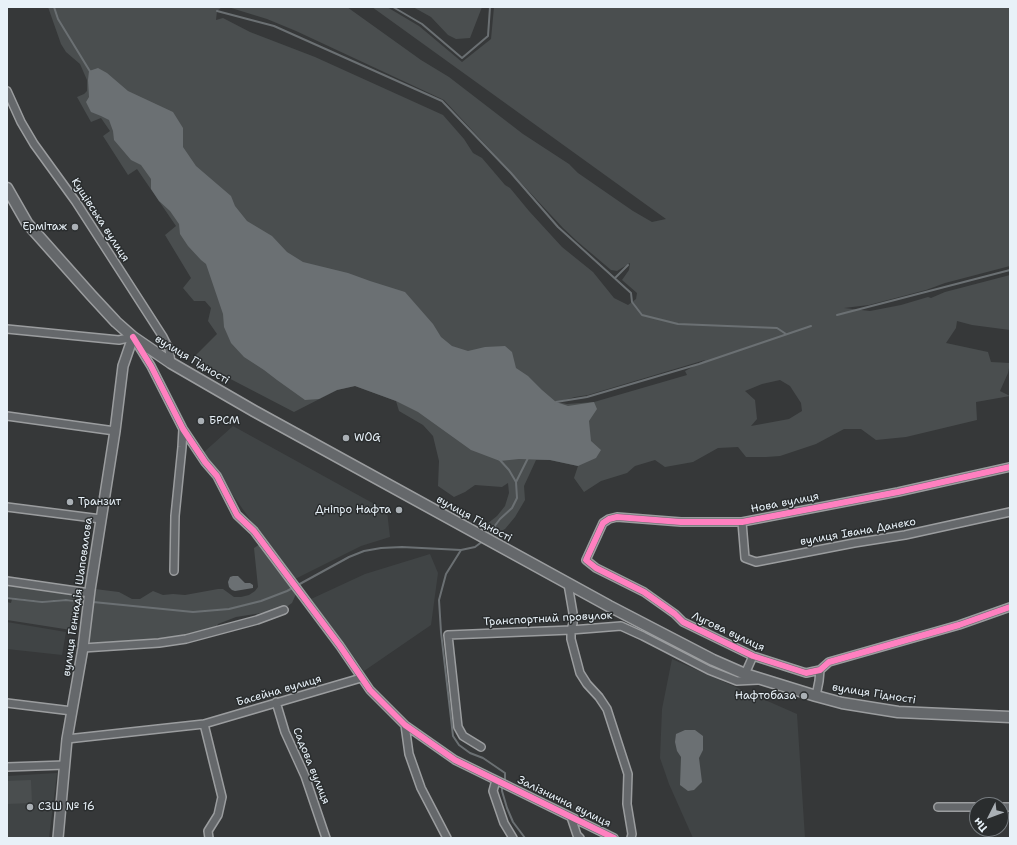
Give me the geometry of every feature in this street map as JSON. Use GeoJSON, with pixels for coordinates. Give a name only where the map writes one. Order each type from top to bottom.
{"type":"FeatureCollection","features":[{"type":"Feature","properties":{"kind":"main road","name":"вулиця Гідності"},"geometry":{"type":"LineString","coordinates":[[7,188],[27,223],[116,322],[133,337],[171,363],[279,425],[568,584],[712,660],[762,680],[842,703],[898,712],[1010,717]]}},
{"type":"Feature","properties":{"kind":"street","name":"Кущівська вулиця"},"geometry":{"type":"LineString","coordinates":[[7,91],[21,122],[34,144],[76,202],[163,336],[169,349],[171,363]]}},
{"type":"Feature","properties":{"kind":"street"},"geometry":{"type":"LineString","coordinates":[[7,329],[119,340],[133,337]]}},
{"type":"Feature","properties":{"kind":"street","name":"Залізнична вулиця"},"geometry":{"type":"LineString","coordinates":[[133,337],[151,366],[182,429],[205,462],[217,476],[237,515],[254,531],[340,646],[370,690],[405,725],[455,760],[614,838]]}},
{"type":"Feature","properties":{"kind":"street","name":"вулиця Геннадія Шаповалова"},"geometry":{"type":"LineString","coordinates":[[58,838],[67,739],[83,648],[90,591],[115,431],[123,366],[133,337]]}},
{"type":"Feature","properties":{"kind":"street"},"geometry":{"type":"LineString","coordinates":[[7,416],[115,431]]}},
{"type":"Feature","properties":{"kind":"street"},"geometry":{"type":"LineString","coordinates":[[174,571],[175,516],[182,447],[182,429]]}},
{"type":"Feature","properties":{"kind":"street","name":"Нова вулиця"},"geometry":{"type":"LineString","coordinates":[[586,560],[603,523],[609,519],[617,517],[681,522],[742,522],[898,492],[1010,467]]}},
{"type":"Feature","properties":{"kind":"street"},"geometry":{"type":"LineString","coordinates":[[7,507],[101,519]]}},
{"type":"Feature","properties":{"kind":"street","name":"вулиця Івана Данеко"},"geometry":{"type":"LineString","coordinates":[[742,522],[745,558],[756,562],[854,543],[905,536],[1010,512]]}},
{"type":"Feature","properties":{"kind":"street","name":"Лугова вулиця"},"geometry":{"type":"LineString","coordinates":[[586,560],[596,568],[644,592],[675,614],[683,622],[753,656],[806,673],[820,670],[829,662],[959,625],[1010,607]]}},
{"type":"Feature","properties":{"kind":"street"},"geometry":{"type":"LineString","coordinates":[[7,581],[90,591]]}},
{"type":"Feature","properties":{"kind":"street","name":"Залізнична вулиця"},"geometry":{"type":"LineString","coordinates":[[568,584],[573,613],[571,639],[580,673],[607,709],[628,774],[627,804],[632,834],[630,838]]}},
{"type":"Feature","properties":{"kind":"street"},"geometry":{"type":"LineString","coordinates":[[83,648],[159,643],[186,639],[257,620],[284,610]]}},
{"type":"Feature","properties":{"kind":"street","name":"Транспортний провулок"},"geometry":{"type":"LineString","coordinates":[[481,748],[463,736],[458,727],[448,636],[621,626],[708,670],[738,681],[762,680]]}},
{"type":"Feature","properties":{"kind":"street"},"geometry":{"type":"LineString","coordinates":[[745,674],[753,656]]}},
{"type":"Feature","properties":{"kind":"street"},"geometry":{"type":"LineString","coordinates":[[816,696],[820,681],[820,670]]}},
{"type":"Feature","properties":{"kind":"street","name":"Басейна вулиця"},"geometry":{"type":"LineString","coordinates":[[67,739],[204,724],[361,678]]}},
{"type":"Feature","properties":{"kind":"street","name":"Садова вулиця"},"geometry":{"type":"LineString","coordinates":[[276,702],[285,732],[305,776],[326,838]]}},
{"type":"Feature","properties":{"kind":"street"},"geometry":{"type":"LineString","coordinates":[[7,703],[72,711]]}},
{"type":"Feature","properties":{"kind":"street"},"geometry":{"type":"LineString","coordinates":[[204,724],[222,797],[218,815],[208,831],[209,838]]}},
{"type":"Feature","properties":{"kind":"street"},"geometry":{"type":"LineString","coordinates":[[405,725],[409,754],[421,788],[447,838]]}},
{"type":"Feature","properties":{"kind":"street"},"geometry":{"type":"LineString","coordinates":[[7,768],[65,765]]}},
{"type":"Feature","properties":{"kind":"street"},"geometry":{"type":"LineString","coordinates":[[501,782],[493,791],[504,824],[513,838]]}},
{"type":"Feature","properties":{"kind":"street"},"geometry":{"type":"LineString","coordinates":[[938,807],[969,807]]}},
{"type":"Feature","properties":{"kind":"street"},"geometry":{"type":"LineString","coordinates":[[571,817],[577,835],[580,838]]}},
{"type":"Feature","properties":{"kind":"shaded area"},"geometry":{"type":"Polygon","coordinates":[[[48,7],[222,7],[217,11],[216,20],[223,18],[250,32],[315,57],[443,115],[464,139],[473,153],[482,158],[562,247],[593,272],[614,298],[628,305],[636,299],[637,293],[622,280],[629,270],[630,263],[617,271],[611,270],[578,242],[563,228],[444,100],[296,31],[267,19],[228,7],[347,7],[421,60],[449,77],[523,134],[569,164],[578,173],[633,211],[652,222],[666,219],[372,7],[387,7],[419,26],[462,62],[491,39],[494,7],[1010,7],[1010,266],[869,305],[844,308],[870,311],[901,305],[928,297],[931,298],[945,292],[1010,275],[1010,330],[972,325],[957,321],[956,328],[946,343],[988,352],[991,362],[1010,363],[1008,373],[1000,391],[1010,396],[976,402],[977,420],[906,437],[876,440],[861,429],[844,429],[816,444],[780,456],[766,457],[746,457],[738,447],[718,448],[693,462],[665,467],[655,460],[635,466],[627,473],[601,481],[584,492],[574,478],[578,466],[550,460],[536,460],[524,486],[525,500],[515,517],[505,529],[497,533],[492,539],[480,532],[505,506],[509,493],[508,483],[502,487],[475,485],[454,497],[438,486],[439,461],[433,436],[423,425],[399,411],[396,401],[355,386],[337,390],[294,412],[192,359],[217,334],[208,321],[211,308],[205,301],[194,301],[183,288],[191,278],[165,235],[176,226],[137,169],[128,175],[103,136],[110,131],[101,118],[91,122],[77,97],[87,91],[87,80],[80,64],[66,52],[61,44],[48,7]],[[705,360],[588,395],[557,402],[567,404],[594,402],[687,375],[685,371],[705,360]],[[780,380],[762,384],[745,391],[755,400],[757,419],[751,426],[789,419],[802,411],[801,403],[790,386],[780,380]]]}},
{"type":"Feature","properties":{"kind":"shaded area"},"geometry":{"type":"Polygon","coordinates":[[[413,7],[482,7],[470,38],[456,39],[448,35],[431,17],[413,7]]]}},
{"type":"Feature","properties":{"kind":"shaded area"},"geometry":{"type":"Polygon","coordinates":[[[98,68],[107,73],[128,91],[173,112],[183,128],[183,147],[196,166],[231,196],[235,206],[247,221],[272,236],[287,252],[303,262],[348,273],[405,292],[433,324],[441,337],[452,346],[468,351],[485,347],[505,346],[512,352],[516,368],[528,376],[556,402],[568,406],[594,402],[597,409],[589,421],[591,441],[601,450],[596,458],[578,466],[550,460],[519,459],[500,461],[471,450],[418,412],[396,401],[355,386],[337,390],[319,399],[305,400],[244,357],[231,343],[224,327],[223,314],[206,264],[188,246],[180,234],[179,224],[170,211],[159,201],[151,189],[151,179],[141,165],[131,160],[114,140],[113,131],[109,120],[91,112],[86,102],[89,97],[89,71],[98,68]]]}},
{"type":"Feature","properties":{"kind":"shaded area"},"geometry":{"type":"Polygon","coordinates":[[[233,426],[387,511],[390,537],[361,546],[293,580],[203,453],[233,426]]]}},
{"type":"Feature","properties":{"kind":"shaded area"},"geometry":{"type":"Polygon","coordinates":[[[260,544],[296,594],[292,603],[285,608],[236,617],[218,624],[215,629],[200,631],[177,638],[154,642],[90,644],[88,640],[95,589],[119,592],[132,599],[140,599],[153,591],[163,595],[185,595],[223,589],[234,597],[249,595],[258,587],[254,548],[260,544]]]}},
{"type":"Feature","properties":{"kind":"shaded area"},"geometry":{"type":"Polygon","coordinates":[[[430,554],[438,573],[431,625],[364,671],[311,599],[365,574],[430,554]]]}},
{"type":"Feature","properties":{"kind":"shaded area"},"geometry":{"type":"Polygon","coordinates":[[[238,576],[245,583],[250,583],[253,585],[253,588],[235,591],[232,590],[229,587],[228,582],[230,577],[238,576]]]}},
{"type":"Feature","properties":{"kind":"shaded area"},"geometry":{"type":"Polygon","coordinates":[[[7,584],[76,594],[75,599],[42,601],[7,597],[7,584]]]}},
{"type":"Feature","properties":{"kind":"shaded area"},"geometry":{"type":"Polygon","coordinates":[[[12,599],[42,602],[66,600],[75,601],[71,630],[7,620],[7,602],[11,603],[12,599]]]}},
{"type":"Feature","properties":{"kind":"shaded area"},"geometry":{"type":"Polygon","coordinates":[[[7,622],[66,632],[62,655],[7,649],[7,622]]]}},
{"type":"Feature","properties":{"kind":"shaded area"},"geometry":{"type":"Polygon","coordinates":[[[672,659],[797,714],[805,838],[693,838],[669,784],[660,758],[662,709],[672,659]]]}},
{"type":"Feature","properties":{"kind":"shaded area"},"geometry":{"type":"Polygon","coordinates":[[[685,730],[695,730],[703,736],[703,750],[699,758],[702,782],[694,790],[688,791],[680,785],[681,757],[677,751],[675,742],[676,734],[685,730]]]}},
{"type":"Feature","properties":{"kind":"shaded area","name":"СЗШ № 16"},"geometry":{"type":"Polygon","coordinates":[[[57,773],[49,838],[7,838],[7,776],[57,773]]]}},
{"type":"Feature","properties":{"kind":"shaded area"},"geometry":{"type":"Polygon","coordinates":[[[31,780],[32,803],[7,804],[7,781],[31,780]]]}},
{"type":"Feature","properties":{"kind":"waterway"},"geometry":{"type":"LineString","coordinates":[[54,7],[58,19],[91,73]]}},
{"type":"Feature","properties":{"kind":"waterway"},"geometry":{"type":"LineString","coordinates":[[393,7],[422,24],[462,58],[488,36],[490,7]]}},
{"type":"Feature","properties":{"kind":"waterway"},"geometry":{"type":"LineString","coordinates":[[217,11],[274,26],[442,101],[511,173],[558,227],[631,293],[632,302],[642,315],[678,324],[777,328],[786,334]]}},
{"type":"Feature","properties":{"kind":"waterway"},"geometry":{"type":"LineString","coordinates":[[615,278],[628,265]]}},
{"type":"Feature","properties":{"kind":"waterway"},"geometry":{"type":"LineString","coordinates":[[837,315],[1010,270]]}},
{"type":"Feature","properties":{"kind":"waterway"},"geometry":{"type":"LineString","coordinates":[[555,404],[556,402],[587,397],[699,364],[811,326]]}},
{"type":"Feature","properties":{"kind":"waterway"},"geometry":{"type":"LineString","coordinates":[[487,536],[500,519],[512,508],[517,498],[516,482],[528,458]]}},
{"type":"Feature","properties":{"kind":"waterway"},"geometry":{"type":"LineString","coordinates":[[499,459],[509,470],[516,482]]}},
{"type":"Feature","properties":{"kind":"waterway"},"geometry":{"type":"LineString","coordinates":[[93,602],[193,612],[229,609],[261,601],[287,591],[349,557],[364,551],[381,548],[402,547],[461,550],[475,547],[483,541]]}},
{"type":"Feature","properties":{"kind":"waterway"},"geometry":{"type":"LineString","coordinates":[[461,550],[446,574],[439,600],[441,632],[453,736],[459,745],[470,753],[483,758],[505,773],[505,780]]}},
{"type":"Feature","properties":{"kind":"waterway"},"geometry":{"type":"LineString","coordinates":[[7,598],[42,602],[66,600],[75,601]]}},
{"type":"Feature","properties":{"kind":"waterway"},"geometry":{"type":"LineString","coordinates":[[502,787],[507,808],[513,822],[525,838]]}},
{"type":"Feature","properties":{"kind":"cycle path"},"geometry":{"type":"LineString","coordinates":[[133,337],[151,366],[183,429],[205,462],[217,476],[237,515],[254,531],[340,646],[370,690],[405,725],[455,760],[614,838]]}},
{"type":"Feature","properties":{"kind":"cycle path"},"geometry":{"type":"LineString","coordinates":[[1010,467],[898,492],[742,522],[681,522],[617,517],[609,519],[603,523],[586,560],[596,568],[644,592],[675,614],[683,622],[753,656],[806,673],[820,670],[829,662],[959,625],[1010,607]]}},
{"type":"Feature","properties":{"kind":"place","name":"Ермітаж"},"geometry":{"type":"Point","coordinates":[75,227]}},
{"type":"Feature","properties":{"kind":"place","name":"БРСМ"},"geometry":{"type":"Point","coordinates":[201,421]}},
{"type":"Feature","properties":{"kind":"place","name":"WOG"},"geometry":{"type":"Point","coordinates":[346,438]}},
{"type":"Feature","properties":{"kind":"place","name":"Транзит"},"geometry":{"type":"Point","coordinates":[70,502]}},
{"type":"Feature","properties":{"kind":"place","name":"Дніпро Нафта"},"geometry":{"type":"Point","coordinates":[399,510]}},
{"type":"Feature","properties":{"kind":"place","name":"Нафтобаза"},"geometry":{"type":"Point","coordinates":[804,696]}},
{"type":"Feature","properties":{"kind":"place","name":"СЗШ № 16"},"geometry":{"type":"Point","coordinates":[30,807]}}]}
